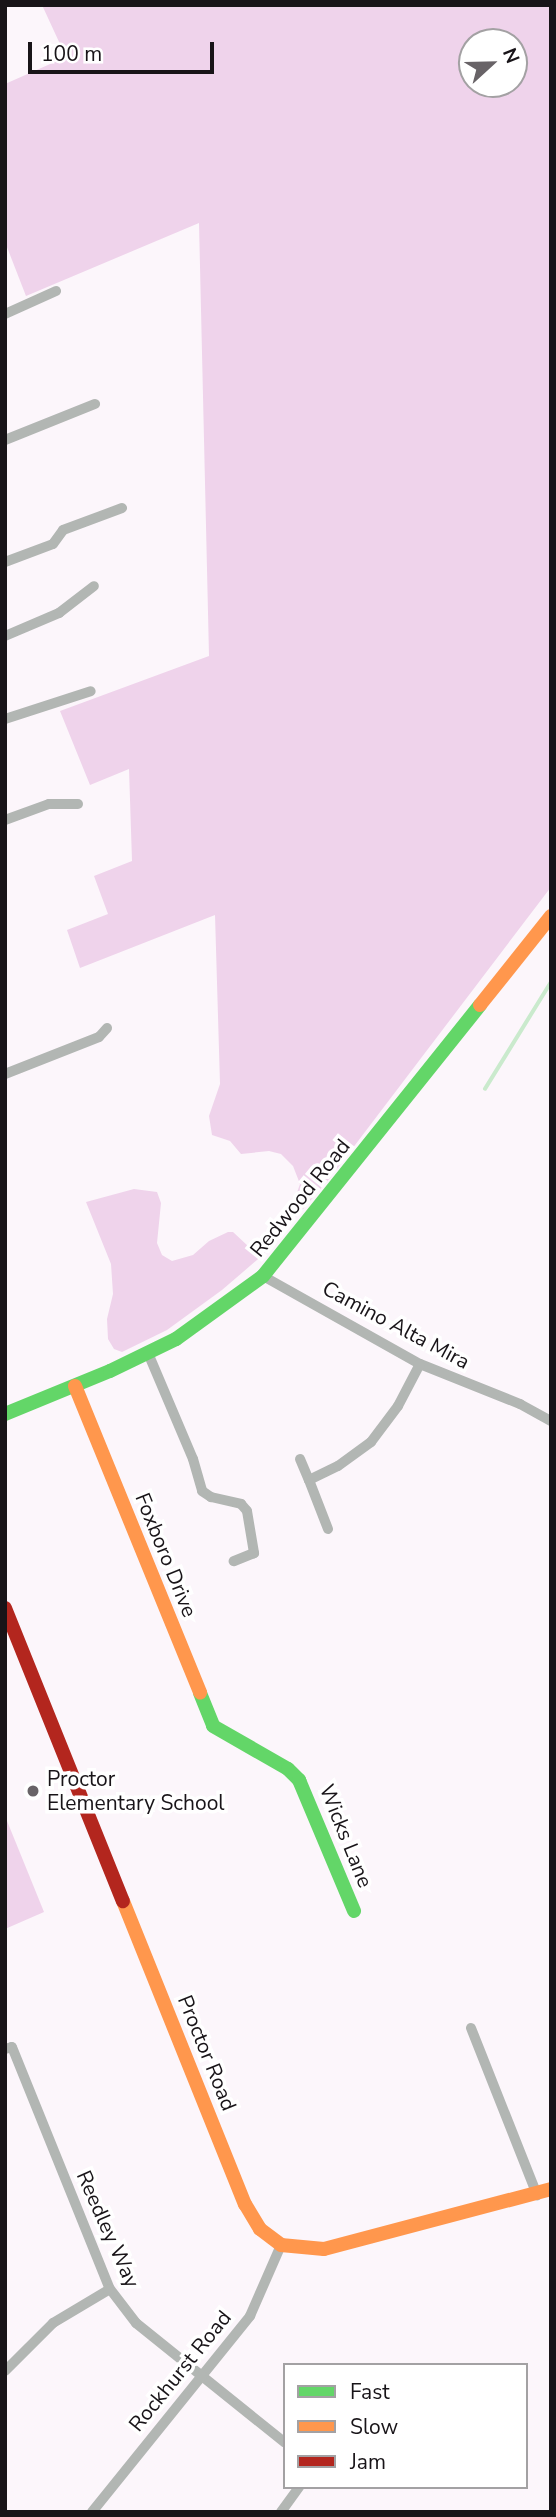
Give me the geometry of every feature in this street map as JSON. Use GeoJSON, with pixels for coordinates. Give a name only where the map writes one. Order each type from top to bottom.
{"type":"FeatureCollection","features":[{"type":"Feature","properties":{"kind":"street"},"geometry":{"type":"LineString","coordinates":[[5,314],[56,291]]}},
{"type":"Feature","properties":{"kind":"street"},"geometry":{"type":"LineString","coordinates":[[5,440],[95,404]]}},
{"type":"Feature","properties":{"kind":"street"},"geometry":{"type":"LineString","coordinates":[[5,562],[53,544],[63,530],[122,508]]}},
{"type":"Feature","properties":{"kind":"street"},"geometry":{"type":"LineString","coordinates":[[5,636],[59,612],[94,586]]}},
{"type":"Feature","properties":{"kind":"street"},"geometry":{"type":"LineString","coordinates":[[5,719],[91,691]]}},
{"type":"Feature","properties":{"kind":"street"},"geometry":{"type":"LineString","coordinates":[[5,820],[49,804],[78,804]]}},
{"type":"Feature","properties":{"kind":"street","name":"Redwood Road"},"geometry":{"type":"LineString","coordinates":[[5,1414],[148,1353],[203,1322],[263,1276],[551,916]]}},
{"type":"Feature","properties":{"kind":"street"},"geometry":{"type":"LineString","coordinates":[[5,1074],[99,1037],[107,1028]]}},
{"type":"Feature","properties":{"kind":"street","name":"Camino Alta Mira"},"geometry":{"type":"LineString","coordinates":[[263,1276],[420,1364],[520,1404],[551,1421]]}},
{"type":"Feature","properties":{"kind":"street"},"geometry":{"type":"LineString","coordinates":[[148,1353],[193,1459],[202,1490],[211,1497],[241,1504],[247,1511],[254,1553],[234,1561]]}},
{"type":"Feature","properties":{"kind":"street"},"geometry":{"type":"LineString","coordinates":[[309,1480],[338,1466],[371,1442],[398,1406],[420,1364]]}},
{"type":"Feature","properties":{"kind":"street","name":"Foxboro Drive"},"geometry":{"type":"LineString","coordinates":[[75,1386],[213,1726],[226,1734]]}},
{"type":"Feature","properties":{"kind":"street"},"geometry":{"type":"LineString","coordinates":[[300,1459],[328,1529]]}},
{"type":"Feature","properties":{"kind":"street","name":"Proctor Road"},"geometry":{"type":"LineString","coordinates":[[5,1608],[246,2204],[260,2229],[281,2245]]}},
{"type":"Feature","properties":{"kind":"street","name":"Wicks Lane"},"geometry":{"type":"LineString","coordinates":[[226,1734],[288,1769],[299,1780],[354,1912]]}},
{"type":"Feature","properties":{"kind":"street"},"geometry":{"type":"LineString","coordinates":[[281,2245],[324,2249],[544,2192],[471,2028]]}},
{"type":"Feature","properties":{"kind":"street","name":"Reedley Way"},"geometry":{"type":"LineString","coordinates":[[8,2048],[110,2289],[136,2323],[283,2441]]}},
{"type":"Feature","properties":{"kind":"street","name":"Rockhurst Road"},"geometry":{"type":"LineString","coordinates":[[92,2512],[255,2308],[281,2245]]}},
{"type":"Feature","properties":{"kind":"street"},"geometry":{"type":"LineString","coordinates":[[5,2371],[53,2323],[110,2289]]}},
{"type":"Feature","properties":{"kind":"street"},"geometry":{"type":"LineString","coordinates":[[281,2512],[298,2489]]}},
{"type":"Feature","properties":{"kind":"shaded area"},"geometry":{"type":"Polygon","coordinates":[[[42,5],[551,5],[551,887],[330,1178],[264,1254],[222,1290],[167,1330],[122,1352],[114,1349],[108,1339],[107,1319],[113,1294],[111,1264],[86,1202],[134,1189],[157,1192],[161,1203],[157,1243],[162,1255],[172,1261],[193,1255],[209,1241],[228,1232],[233,1232],[248,1246],[264,1239],[294,1201],[300,1184],[293,1166],[281,1154],[269,1151],[241,1154],[230,1141],[212,1135],[209,1116],[220,1084],[215,915],[80,968],[67,930],[108,914],[94,876],[132,861],[129,769],[90,785],[60,711],[209,656],[199,223],[26,296],[5,242],[5,84],[66,57],[42,5]]]}},
{"type":"Feature","properties":{"kind":"shaded area"},"geometry":{"type":"Polygon","coordinates":[[[5,1816],[44,1912],[5,1929],[5,1816]]]}},
{"type":"Feature","properties":{"kind":"waterway"},"geometry":{"type":"LineString","coordinates":[[485,1089],[551,982]]}},
{"type":"Feature","properties":{"kind":"traffic: fast"},"geometry":{"type":"LineString","coordinates":[[5,1414],[110,1371],[176,1339],[263,1276],[480,1005]]}},
{"type":"Feature","properties":{"kind":"traffic: fast"},"geometry":{"type":"LineString","coordinates":[[200,1693],[213,1726],[288,1769],[299,1780],[354,1911]]}},
{"type":"Feature","properties":{"kind":"traffic: slow"},"geometry":{"type":"LineString","coordinates":[[480,1005],[551,916]]}},
{"type":"Feature","properties":{"kind":"traffic: slow"},"geometry":{"type":"LineString","coordinates":[[75,1386],[200,1693]]}},
{"type":"Feature","properties":{"kind":"traffic: slow"},"geometry":{"type":"LineString","coordinates":[[123,1901],[245,2204],[260,2229],[281,2245],[324,2249],[551,2189]]}},
{"type":"Feature","properties":{"kind":"traffic: jam"},"geometry":{"type":"LineString","coordinates":[[5,1608],[123,1901]]}},
{"type":"Feature","properties":{"kind":"place","name":"Proctor Elementary School"},"geometry":{"type":"Point","coordinates":[33,1791]}}]}
